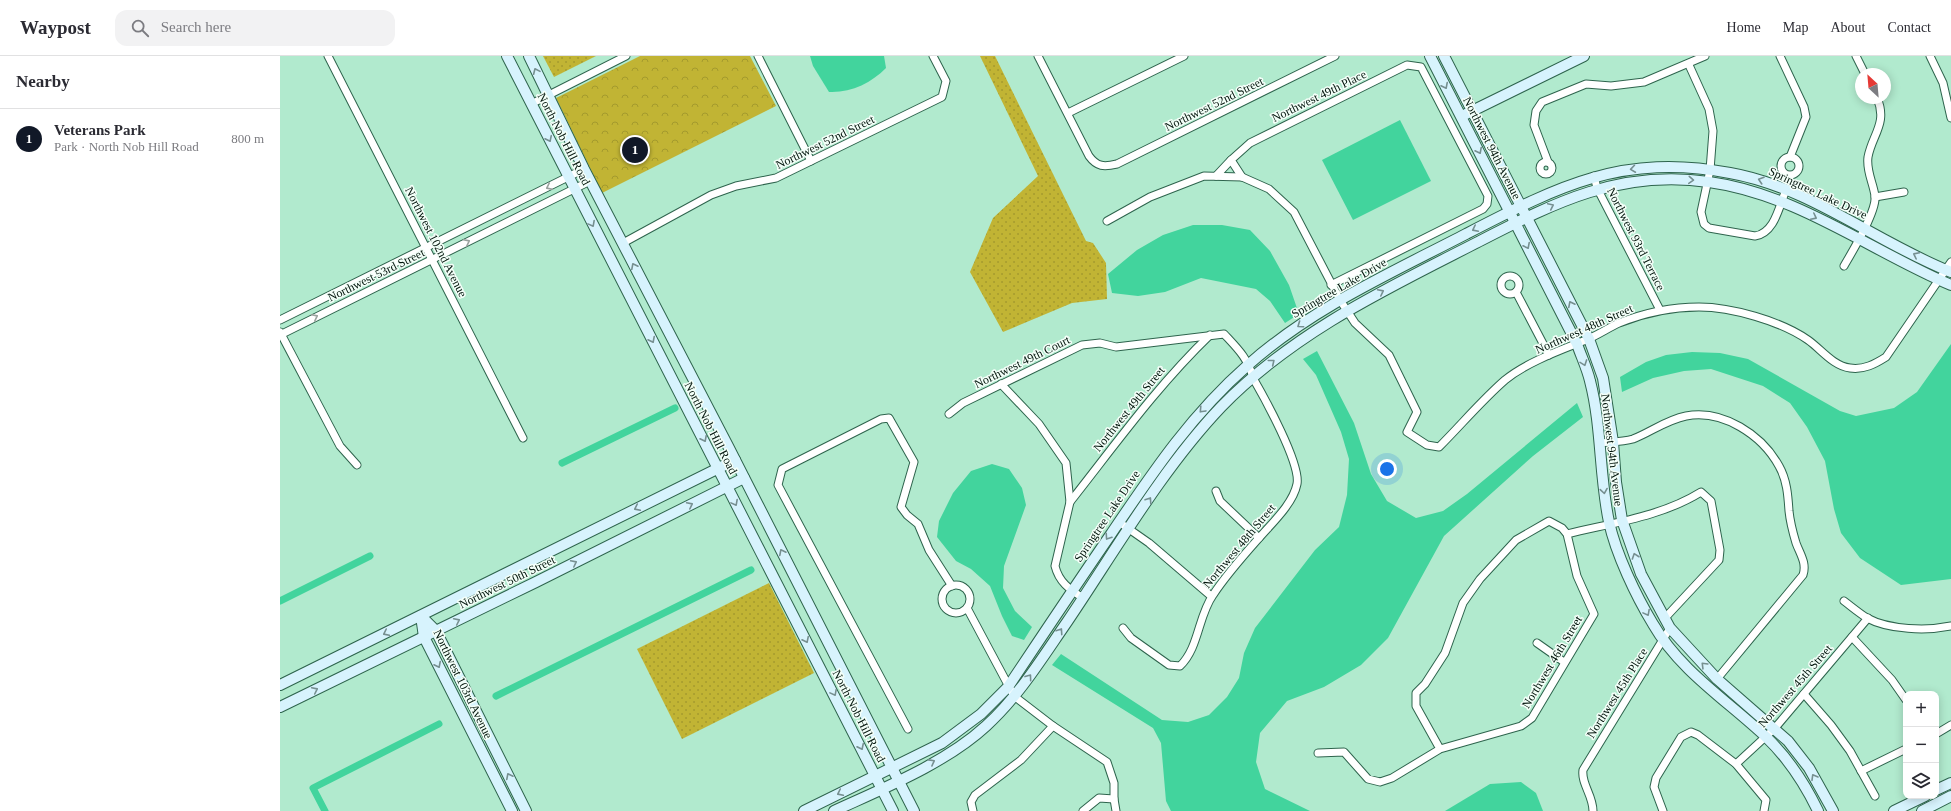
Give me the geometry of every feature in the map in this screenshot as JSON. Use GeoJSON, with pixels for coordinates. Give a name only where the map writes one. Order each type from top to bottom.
{"type":"FeatureCollection","features":[{"type":"Feature","properties":{"kind":"street","name":"Northwest 102nd Avenue"},"geometry":{"type":"LineString","coordinates":[[328,56],[523,438]]}},
{"type":"Feature","properties":{"kind":"street","name":"North Nob Hill Road"},"geometry":{"type":"LineString","coordinates":[[507,56],[574,189],[719,468],[727,487],[792,611],[893,811]]}},
{"type":"Feature","properties":{"kind":"street","name":"North Nob Hill Road"},"geometry":{"type":"LineString","coordinates":[[529,56],[547,96],[590,181],[735,460],[914,811]]}},
{"type":"Feature","properties":{"kind":"street"},"geometry":{"type":"LineString","coordinates":[[531,104],[626,56]]}},
{"type":"Feature","properties":{"kind":"street"},"geometry":{"type":"LineString","coordinates":[[758,56],[811,161]]}},
{"type":"Feature","properties":{"kind":"street","name":"Northwest 52nd Street"},"geometry":{"type":"LineString","coordinates":[[623,243],[711,195],[736,186],[776,178],[942,97],[945,90],[946,81],[933,56]]}},
{"type":"Feature","properties":{"kind":"street"},"geometry":{"type":"LineString","coordinates":[[1038,56],[1068,113],[1184,56]]}},
{"type":"Feature","properties":{"kind":"street","name":"Northwest 52nd Street"},"geometry":{"type":"LineString","coordinates":[[1068,113],[1089,156],[1094,162],[1101,166],[1117,164],[1335,56]]}},
{"type":"Feature","properties":{"kind":"street","name":"Northwest 94th Avenue"},"geometry":{"type":"LineString","coordinates":[[1430,56],[1577,344],[1590,380],[1600,443],[1603,483],[1609,523],[1629,579],[1653,625],[1663,640],[1709,689],[1766,737],[1798,775],[1818,811]]}},
{"type":"Feature","properties":{"kind":"street","name":"Northwest 94th Avenue"},"geometry":{"type":"LineString","coordinates":[[1444,56],[1589,339],[1603,378],[1613,442],[1616,482],[1622,520],[1641,574],[1664,619],[1670,628],[1717,679],[1774,728],[1809,768],[1833,811]]}},
{"type":"Feature","properties":{"kind":"street"},"geometry":{"type":"LineString","coordinates":[[1461,117],[1584,56]]}},
{"type":"Feature","properties":{"kind":"street"},"geometry":{"type":"LineString","coordinates":[[1548,162],[1534,125],[1536,111],[1542,102],[1586,84],[1611,86],[1644,82],[1689,65],[1706,56]]}},
{"type":"Feature","properties":{"kind":"street"},"geometry":{"type":"LineString","coordinates":[[1780,56],[1804,107],[1806,117],[1790,157]]}},
{"type":"Feature","properties":{"kind":"street"},"geometry":{"type":"LineString","coordinates":[[1856,56],[1862,68]]}},
{"type":"Feature","properties":{"kind":"street"},"geometry":{"type":"LineString","coordinates":[[1930,56],[1943,83],[1951,118]]}},
{"type":"Feature","properties":{"kind":"street","name":"Northwest 49th Place"},"geometry":{"type":"LineString","coordinates":[[1216,176],[1250,143],[1407,65],[1421,67],[1488,196],[1487,204],[1483,209],[1331,284]]}},
{"type":"Feature","properties":{"kind":"street"},"geometry":{"type":"LineString","coordinates":[[1689,65],[1708,109],[1713,132],[1710,170],[1701,212],[1704,224],[1709,228],[1755,236],[1761,235],[1771,226],[1786,190]]}},
{"type":"Feature","properties":{"kind":"street"},"geometry":{"type":"LineString","coordinates":[[1844,266],[1873,210],[1875,197],[1867,166],[1868,156],[1881,124],[1878,104]]}},
{"type":"Feature","properties":{"kind":"street"},"geometry":{"type":"LineString","coordinates":[[1231,160],[1242,178]]}},
{"type":"Feature","properties":{"kind":"street","name":"Springtree Lake Drive"},"geometry":{"type":"LineString","coordinates":[[804,811],[919,755],[956,734],[981,714],[1008,687],[1176,440],[1212,399],[1249,364],[1296,328],[1340,300],[1522,206],[1558,189],[1594,176],[1653,167],[1710,170],[1742,175],[1786,190],[1949,268]]}},
{"type":"Feature","properties":{"kind":"street","name":"Northwest 53rd Street"},"geometry":{"type":"LineString","coordinates":[[280,320],[584,169]]}},
{"type":"Feature","properties":{"kind":"street"},"geometry":{"type":"LineString","coordinates":[[1107,221],[1150,197],[1204,176],[1242,178],[1269,189],[1294,212],[1346,311]]}},
{"type":"Feature","properties":{"kind":"street","name":"Northwest 93rd Terrace"},"geometry":{"type":"LineString","coordinates":[[1594,176],[1598,188],[1660,310]]}},
{"type":"Feature","properties":{"kind":"street","name":"Springtree Lake Drive"},"geometry":{"type":"LineString","coordinates":[[834,811],[898,780],[967,742],[985,728],[1014,696],[1038,664],[1183,452],[1220,409],[1253,378],[1295,344],[1346,311],[1527,217],[1570,198],[1598,188],[1656,180],[1708,182],[1749,190],[1781,201],[1938,280],[1951,285]]}},
{"type":"Feature","properties":{"kind":"street","name":"Northwest 53rd Street"},"geometry":{"type":"LineString","coordinates":[[280,334],[590,181]]}},
{"type":"Feature","properties":{"kind":"street"},"geometry":{"type":"LineString","coordinates":[[1875,197],[1904,192]]}},
{"type":"Feature","properties":{"kind":"street","name":"Northwest 48th Street"},"geometry":{"type":"LineString","coordinates":[[1346,311],[1355,324],[1389,355],[1417,412],[1407,432],[1427,445],[1439,447],[1506,380],[1549,355],[1589,339],[1619,323],[1660,310],[1699,307],[1726,309],[1750,315],[1780,326],[1807,339],[1835,362],[1844,366],[1849,368],[1871,367],[1886,356],[1938,280],[1949,268]]}},
{"type":"Feature","properties":{"kind":"street"},"geometry":{"type":"LineString","coordinates":[[1516,292],[1549,355]]}},
{"type":"Feature","properties":{"kind":"street"},"geometry":{"type":"LineString","coordinates":[[280,334],[340,446],[357,465]]}},
{"type":"Feature","properties":{"kind":"street","name":"Northwest 49th Court"},"geometry":{"type":"LineString","coordinates":[[949,414],[963,403],[1082,345],[1100,343],[1116,347],[1224,334],[1249,364],[1253,378],[1294,460],[1297,483]]}},
{"type":"Feature","properties":{"kind":"street","name":"Northwest 49th Street"},"geometry":{"type":"LineString","coordinates":[[1070,502],[1180,364],[1210,335]]}},
{"type":"Feature","properties":{"kind":"street"},"geometry":{"type":"LineString","coordinates":[[1002,384],[1039,424],[1066,463],[1070,502],[1055,566],[1058,576],[1072,591],[1083,598]]}},
{"type":"Feature","properties":{"kind":"street"},"geometry":{"type":"LineString","coordinates":[[1600,443],[1632,439],[1662,424],[1687,416],[1712,416],[1732,422],[1759,440],[1779,467],[1787,490],[1790,518],[1796,543],[1806,568],[1804,575],[1717,679]]}},
{"type":"Feature","properties":{"kind":"street"},"geometry":{"type":"LineString","coordinates":[[908,729],[778,485],[782,469],[881,419],[889,418],[914,462],[901,507],[907,515],[918,524],[929,550],[952,586]]}},
{"type":"Feature","properties":{"kind":"street","name":"Northwest 50th Street"},"geometry":{"type":"LineString","coordinates":[[280,685],[735,460]]}},
{"type":"Feature","properties":{"kind":"street","name":"Northwest 50th Street"},"geometry":{"type":"LineString","coordinates":[[280,707],[744,478]]}},
{"type":"Feature","properties":{"kind":"street","name":"Northwest 48th Street"},"geometry":{"type":"LineString","coordinates":[[1124,628],[1131,638],[1169,665],[1180,666],[1188,659],[1201,618],[1211,596],[1286,507],[1297,483]]}},
{"type":"Feature","properties":{"kind":"street"},"geometry":{"type":"LineString","coordinates":[[1216,491],[1220,501],[1259,538]]}},
{"type":"Feature","properties":{"kind":"street"},"geometry":{"type":"LineString","coordinates":[[1440,749],[1416,706],[1416,693],[1445,653],[1463,603],[1480,579],[1516,540],[1528,532],[1549,521],[1562,528],[1566,534],[1660,512],[1688,500],[1700,492],[1711,501],[1720,550],[1719,560],[1664,619]]}},
{"type":"Feature","properties":{"kind":"street"},"geometry":{"type":"LineString","coordinates":[[1119,522],[1149,543],[1211,596]]}},
{"type":"Feature","properties":{"kind":"street","name":"Northwest 46th Street"},"geometry":{"type":"LineString","coordinates":[[1318,753],[1344,752],[1368,779],[1380,782],[1392,778],[1440,749],[1521,726],[1532,718],[1594,614],[1577,576],[1566,534]]}},
{"type":"Feature","properties":{"kind":"street"},"geometry":{"type":"LineString","coordinates":[[952,586],[962,586],[969,592],[971,602],[967,608],[957,614],[948,611],[944,608],[942,603],[943,594],[952,586]]}},
{"type":"Feature","properties":{"kind":"street"},"geometry":{"type":"LineString","coordinates":[[1844,601],[1868,618],[1896,627],[1950,628]]}},
{"type":"Feature","properties":{"kind":"street"},"geometry":{"type":"LineString","coordinates":[[967,608],[1014,696],[1053,726],[1107,762],[1114,783],[1116,811]]}},
{"type":"Feature","properties":{"kind":"street","name":"Northwest 103rd Avenue"},"geometry":{"type":"LineString","coordinates":[[420,616],[436,631],[526,811]]}},
{"type":"Feature","properties":{"kind":"street","name":"Northwest 103rd Avenue"},"geometry":{"type":"LineString","coordinates":[[420,616],[424,637],[512,811]]}},
{"type":"Feature","properties":{"kind":"street","name":"Northwest 45th Street"},"geometry":{"type":"LineString","coordinates":[[1736,764],[1766,737],[1868,618]]}},
{"type":"Feature","properties":{"kind":"street","name":"Northwest 45th Place"},"geometry":{"type":"LineString","coordinates":[[1593,811],[1593,801],[1582,777],[1583,770],[1670,628]]}},
{"type":"Feature","properties":{"kind":"street"},"geometry":{"type":"LineString","coordinates":[[1852,637],[1892,680],[1903,696]]}},
{"type":"Feature","properties":{"kind":"street"},"geometry":{"type":"LineString","coordinates":[[1537,643],[1564,662]]}},
{"type":"Feature","properties":{"kind":"street"},"geometry":{"type":"LineString","coordinates":[[1804,694],[1850,750],[1875,796]]}},
{"type":"Feature","properties":{"kind":"street"},"geometry":{"type":"LineString","coordinates":[[1939,732],[1951,725]]}},
{"type":"Feature","properties":{"kind":"street"},"geometry":{"type":"LineString","coordinates":[[973,811],[971,802],[975,795],[1021,760],[1053,726]]}},
{"type":"Feature","properties":{"kind":"street"},"geometry":{"type":"LineString","coordinates":[[1663,811],[1656,796],[1654,787],[1656,778],[1681,737],[1690,732],[1698,735],[1736,764],[1766,800],[1765,810]]}},
{"type":"Feature","properties":{"kind":"street"},"geometry":{"type":"LineString","coordinates":[[1861,771],[1903,750]]}},
{"type":"Feature","properties":{"kind":"street"},"geometry":{"type":"LineString","coordinates":[[1939,789],[1951,783]]}},
{"type":"Feature","properties":{"kind":"street"},"geometry":{"type":"LineString","coordinates":[[1922,811],[1951,796]]}},
{"type":"Feature","properties":{"kind":"street"},"geometry":{"type":"LineString","coordinates":[[1082,811],[1099,798],[1114,799]]}},
{"type":"Feature","properties":{"kind":"street"},"geometry":{"type":"LineString","coordinates":[[1894,811],[1919,799]]}},
{"type":"Feature","properties":{"kind":"green space"},"geometry":{"type":"Polygon","coordinates":[[[543,56],[596,56],[554,77],[543,56]]]}},
{"type":"Feature","properties":{"kind":"green space"},"geometry":{"type":"Polygon","coordinates":[[[640,56],[750,56],[776,106],[602,193],[556,98],[640,56]]]}},
{"type":"Feature","properties":{"kind":"green space"},"geometry":{"type":"Polygon","coordinates":[[[980,56],[995,56],[1086,241],[1093,243],[1106,263],[1107,299],[1072,303],[1003,332],[970,272],[993,218],[1038,176],[980,56]]]}},
{"type":"Feature","properties":{"kind":"green space"},"geometry":{"type":"Polygon","coordinates":[[[769,583],[814,673],[682,739],[637,649],[769,583]]]}},
{"type":"Feature","properties":{"kind":"shaded area"},"geometry":{"type":"Polygon","coordinates":[[[810,56],[884,56],[886,68],[874,78],[853,89],[829,92],[813,66],[810,56]]]}},
{"type":"Feature","properties":{"kind":"shaded area"},"geometry":{"type":"Polygon","coordinates":[[[1400,120],[1431,181],[1353,220],[1322,160],[1400,120]]]}},
{"type":"Feature","properties":{"kind":"shaded area"},"geometry":{"type":"Polygon","coordinates":[[[1193,225],[1222,225],[1250,230],[1270,251],[1289,285],[1299,314],[1285,323],[1270,301],[1256,289],[1201,278],[1165,292],[1138,296],[1112,293],[1108,274],[1137,250],[1163,235],[1193,225]]]}},
{"type":"Feature","properties":{"kind":"shaded area"},"geometry":{"type":"Polygon","coordinates":[[[1951,344],[1951,579],[1901,585],[1860,558],[1841,533],[1834,509],[1825,461],[1807,427],[1790,403],[1763,386],[1711,369],[1684,371],[1653,378],[1622,392],[1620,377],[1646,362],[1666,355],[1692,352],[1720,353],[1748,359],[1840,411],[1856,416],[1894,408],[1917,392],[1951,344]]]}},
{"type":"Feature","properties":{"kind":"shaded area"},"geometry":{"type":"Polygon","coordinates":[[[1317,351],[1354,423],[1371,474],[1387,501],[1416,518],[1443,511],[1467,494],[1577,403],[1583,417],[1533,456],[1444,536],[1388,638],[1361,665],[1324,687],[1287,701],[1260,733],[1256,762],[1265,789],[1310,811],[1171,811],[1166,801],[1161,743],[1153,728],[1052,665],[1061,654],[1162,720],[1188,722],[1209,715],[1227,697],[1239,678],[1244,653],[1255,628],[1315,550],[1339,527],[1347,495],[1349,459],[1341,432],[1316,375],[1303,359],[1317,351]]]}},
{"type":"Feature","properties":{"kind":"shaded area"},"geometry":{"type":"Polygon","coordinates":[[[992,464],[1009,469],[1022,488],[1026,505],[1004,566],[1003,588],[1015,611],[1032,627],[1024,640],[1012,636],[990,586],[971,569],[956,561],[937,537],[939,521],[953,493],[971,471],[992,464]]]}},
{"type":"Feature","properties":{"kind":"shaded area"},"geometry":{"type":"Polygon","coordinates":[[[1521,782],[1536,793],[1543,811],[1445,811],[1490,784],[1521,782]]]}},
{"type":"Feature","properties":{"kind":"waterway"},"geometry":{"type":"LineString","coordinates":[[562,463],[675,408]]}},
{"type":"Feature","properties":{"kind":"waterway"},"geometry":{"type":"LineString","coordinates":[[280,601],[370,556]]}},
{"type":"Feature","properties":{"kind":"waterway"},"geometry":{"type":"LineString","coordinates":[[496,696],[751,570]]}},
{"type":"Feature","properties":{"kind":"waterway"},"geometry":{"type":"LineString","coordinates":[[325,811],[313,788],[439,724]]}},
{"type":"Feature","properties":{"kind":"place","name":"Veterans Park"},"geometry":{"type":"Point","coordinates":[635,150]}}]}
